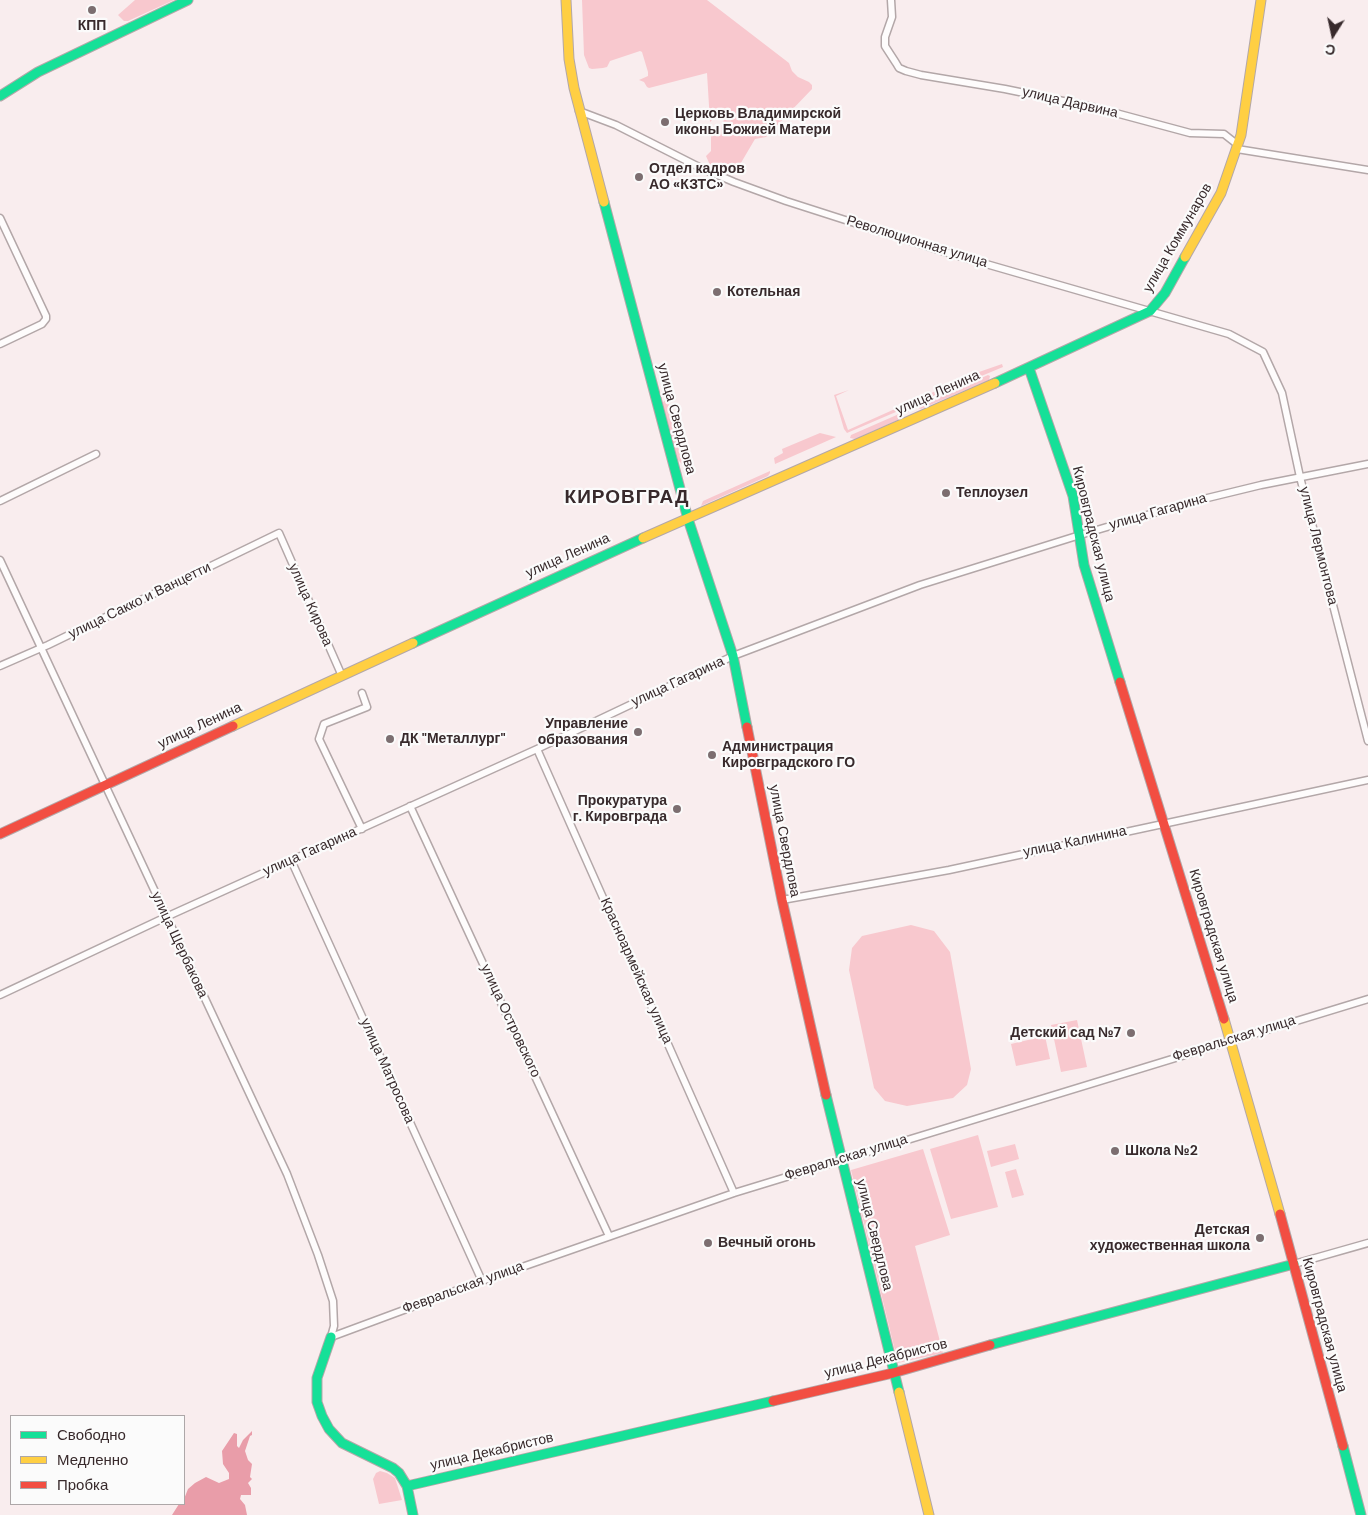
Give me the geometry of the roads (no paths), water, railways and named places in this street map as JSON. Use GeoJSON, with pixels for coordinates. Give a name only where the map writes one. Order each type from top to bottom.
{"type":"FeatureCollection","features":[{"type":"Feature","properties":{"kind":"main road"},"geometry":{"type":"LineString","coordinates":[[0,96],[38,72],[188,0]]}},
{"type":"Feature","properties":{"kind":"main road","name":"улица Свердлова"},"geometry":{"type":"LineString","coordinates":[[566,0],[570,59],[579,111],[688,519],[733,656],[782,900],[841,1160],[929,1515]]}},
{"type":"Feature","properties":{"kind":"main road","name":"улица Коммунаров"},"geometry":{"type":"LineString","coordinates":[[1150,311],[1165,293],[1222,193],[1242,130],[1261,0]]}},
{"type":"Feature","properties":{"kind":"main road","name":"улица Ленина"},"geometry":{"type":"LineString","coordinates":[[0,834],[606,554],[1030,368],[1150,311]]}},
{"type":"Feature","properties":{"kind":"main road","name":"Кировградская улица"},"geometry":{"type":"LineString","coordinates":[[1030,368],[1073,496],[1084,565],[1230,1040],[1294,1264],[1361,1515]]}},
{"type":"Feature","properties":{"kind":"main road","name":"улица Декабристов"},"geometry":{"type":"LineString","coordinates":[[407,1486],[894,1373],[1005,1341],[1294,1264]]}},
{"type":"Feature","properties":{"kind":"main road"},"geometry":{"type":"LineString","coordinates":[[331,1337],[319,1370],[316,1387],[317,1402],[324,1422],[336,1438],[350,1448],[393,1468],[404,1479],[413,1515]]}},
{"type":"Feature","properties":{"kind":"street","name":"улица Дарвина"},"geometry":{"type":"LineString","coordinates":[[891,0],[892,17],[885,40],[889,53],[899,68],[921,75],[1005,89],[1097,108],[1190,133],[1224,134],[1238,147],[1368,170]]}},
{"type":"Feature","properties":{"kind":"street","name":"Революционная улица"},"geometry":{"type":"LineString","coordinates":[[579,111],[616,124],[699,167],[786,201],[948,253],[1229,334],[1263,352]]}},
{"type":"Feature","properties":{"kind":"street"},"geometry":{"type":"LineString","coordinates":[[0,218],[46,319],[42,324],[0,344]]}},
{"type":"Feature","properties":{"kind":"street","name":"улица Лермонтова"},"geometry":{"type":"LineString","coordinates":[[1263,352],[1282,393],[1300,477],[1368,741]]}},
{"type":"Feature","properties":{"kind":"street"},"geometry":{"type":"LineString","coordinates":[[0,500],[96,454]]}},
{"type":"Feature","properties":{"kind":"street","name":"улица Гагарина"},"geometry":{"type":"LineString","coordinates":[[0,995],[166,917],[537,749],[733,656],[920,585],[1080,535],[1191,502],[1300,477],[1368,464]]}},
{"type":"Feature","properties":{"kind":"street","name":"улица Кирова"},"geometry":{"type":"LineString","coordinates":[[279,534],[342,676]]}},
{"type":"Feature","properties":{"kind":"street","name":"улица Сакко и Ванцетти"},"geometry":{"type":"LineString","coordinates":[[0,666],[279,534]]}},
{"type":"Feature","properties":{"kind":"street","name":"улица Щербакова"},"geometry":{"type":"LineString","coordinates":[[0,560],[293,1188],[318,1255],[332,1301],[334,1326],[331,1337]]}},
{"type":"Feature","properties":{"kind":"street"},"geometry":{"type":"LineString","coordinates":[[362,693],[367,707],[324,724],[318,739],[362,829]]}},
{"type":"Feature","properties":{"kind":"street","name":"Красноармейская улица"},"geometry":{"type":"LineString","coordinates":[[537,749],[734,1193]]}},
{"type":"Feature","properties":{"kind":"street","name":"улица Калинина"},"geometry":{"type":"LineString","coordinates":[[782,900],[949,870],[1368,780]]}},
{"type":"Feature","properties":{"kind":"street","name":"улица Островского"},"geometry":{"type":"LineString","coordinates":[[410,806],[609,1236]]}},
{"type":"Feature","properties":{"kind":"street","name":"улица Матросова"},"geometry":{"type":"LineString","coordinates":[[291,860],[482,1281]]}},
{"type":"Feature","properties":{"kind":"street","name":"Февральская улица"},"geometry":{"type":"LineString","coordinates":[[331,1337],[482,1281],[734,1193],[1368,999]]}},
{"type":"Feature","properties":{"kind":"street","name":"улица Декабристов"},"geometry":{"type":"LineString","coordinates":[[1294,1264],[1368,1243]]}},
{"type":"Feature","properties":{"kind":"place","name":"КПП"},"geometry":{"type":"Point","coordinates":[92,10]}},
{"type":"Feature","properties":{"kind":"place","name":"Церковь Владимирской иконы Божией Матери"},"geometry":{"type":"Point","coordinates":[665,122]}},
{"type":"Feature","properties":{"kind":"place","name":"Отдел кадров АО «КЗТС»"},"geometry":{"type":"Point","coordinates":[639,177]}},
{"type":"Feature","properties":{"kind":"place","name":"Котельная"},"geometry":{"type":"Point","coordinates":[717,292]}},
{"type":"Feature","properties":{"kind":"place","name":"Теплоузел"},"geometry":{"type":"Point","coordinates":[946,493]}},
{"type":"Feature","properties":{"kind":"place","name":"Управление образования"},"geometry":{"type":"Point","coordinates":[638,732]}},
{"type":"Feature","properties":{"kind":"place","name":"ДК \"Металлург\""},"geometry":{"type":"Point","coordinates":[390,739]}},
{"type":"Feature","properties":{"kind":"place","name":"Администрация Кировградского ГО"},"geometry":{"type":"Point","coordinates":[712,755]}},
{"type":"Feature","properties":{"kind":"place","name":"Прокуратура г. Кировграда"},"geometry":{"type":"Point","coordinates":[677,809]}},
{"type":"Feature","properties":{"kind":"place","name":"Детский сад №7"},"geometry":{"type":"Point","coordinates":[1131,1033]}},
{"type":"Feature","properties":{"kind":"place","name":"Школа №2"},"geometry":{"type":"Point","coordinates":[1115,1151]}},
{"type":"Feature","properties":{"kind":"place","name":"Детская художественная школа"},"geometry":{"type":"Point","coordinates":[1260,1238]}},
{"type":"Feature","properties":{"kind":"place","name":"Вечный огонь"},"geometry":{"type":"Point","coordinates":[708,1243]}},
{"type":"Feature","properties":{"kind":"district","name":"КИРОВГРАД"},"geometry":{"type":"Point","coordinates":[627,498]}}]}
